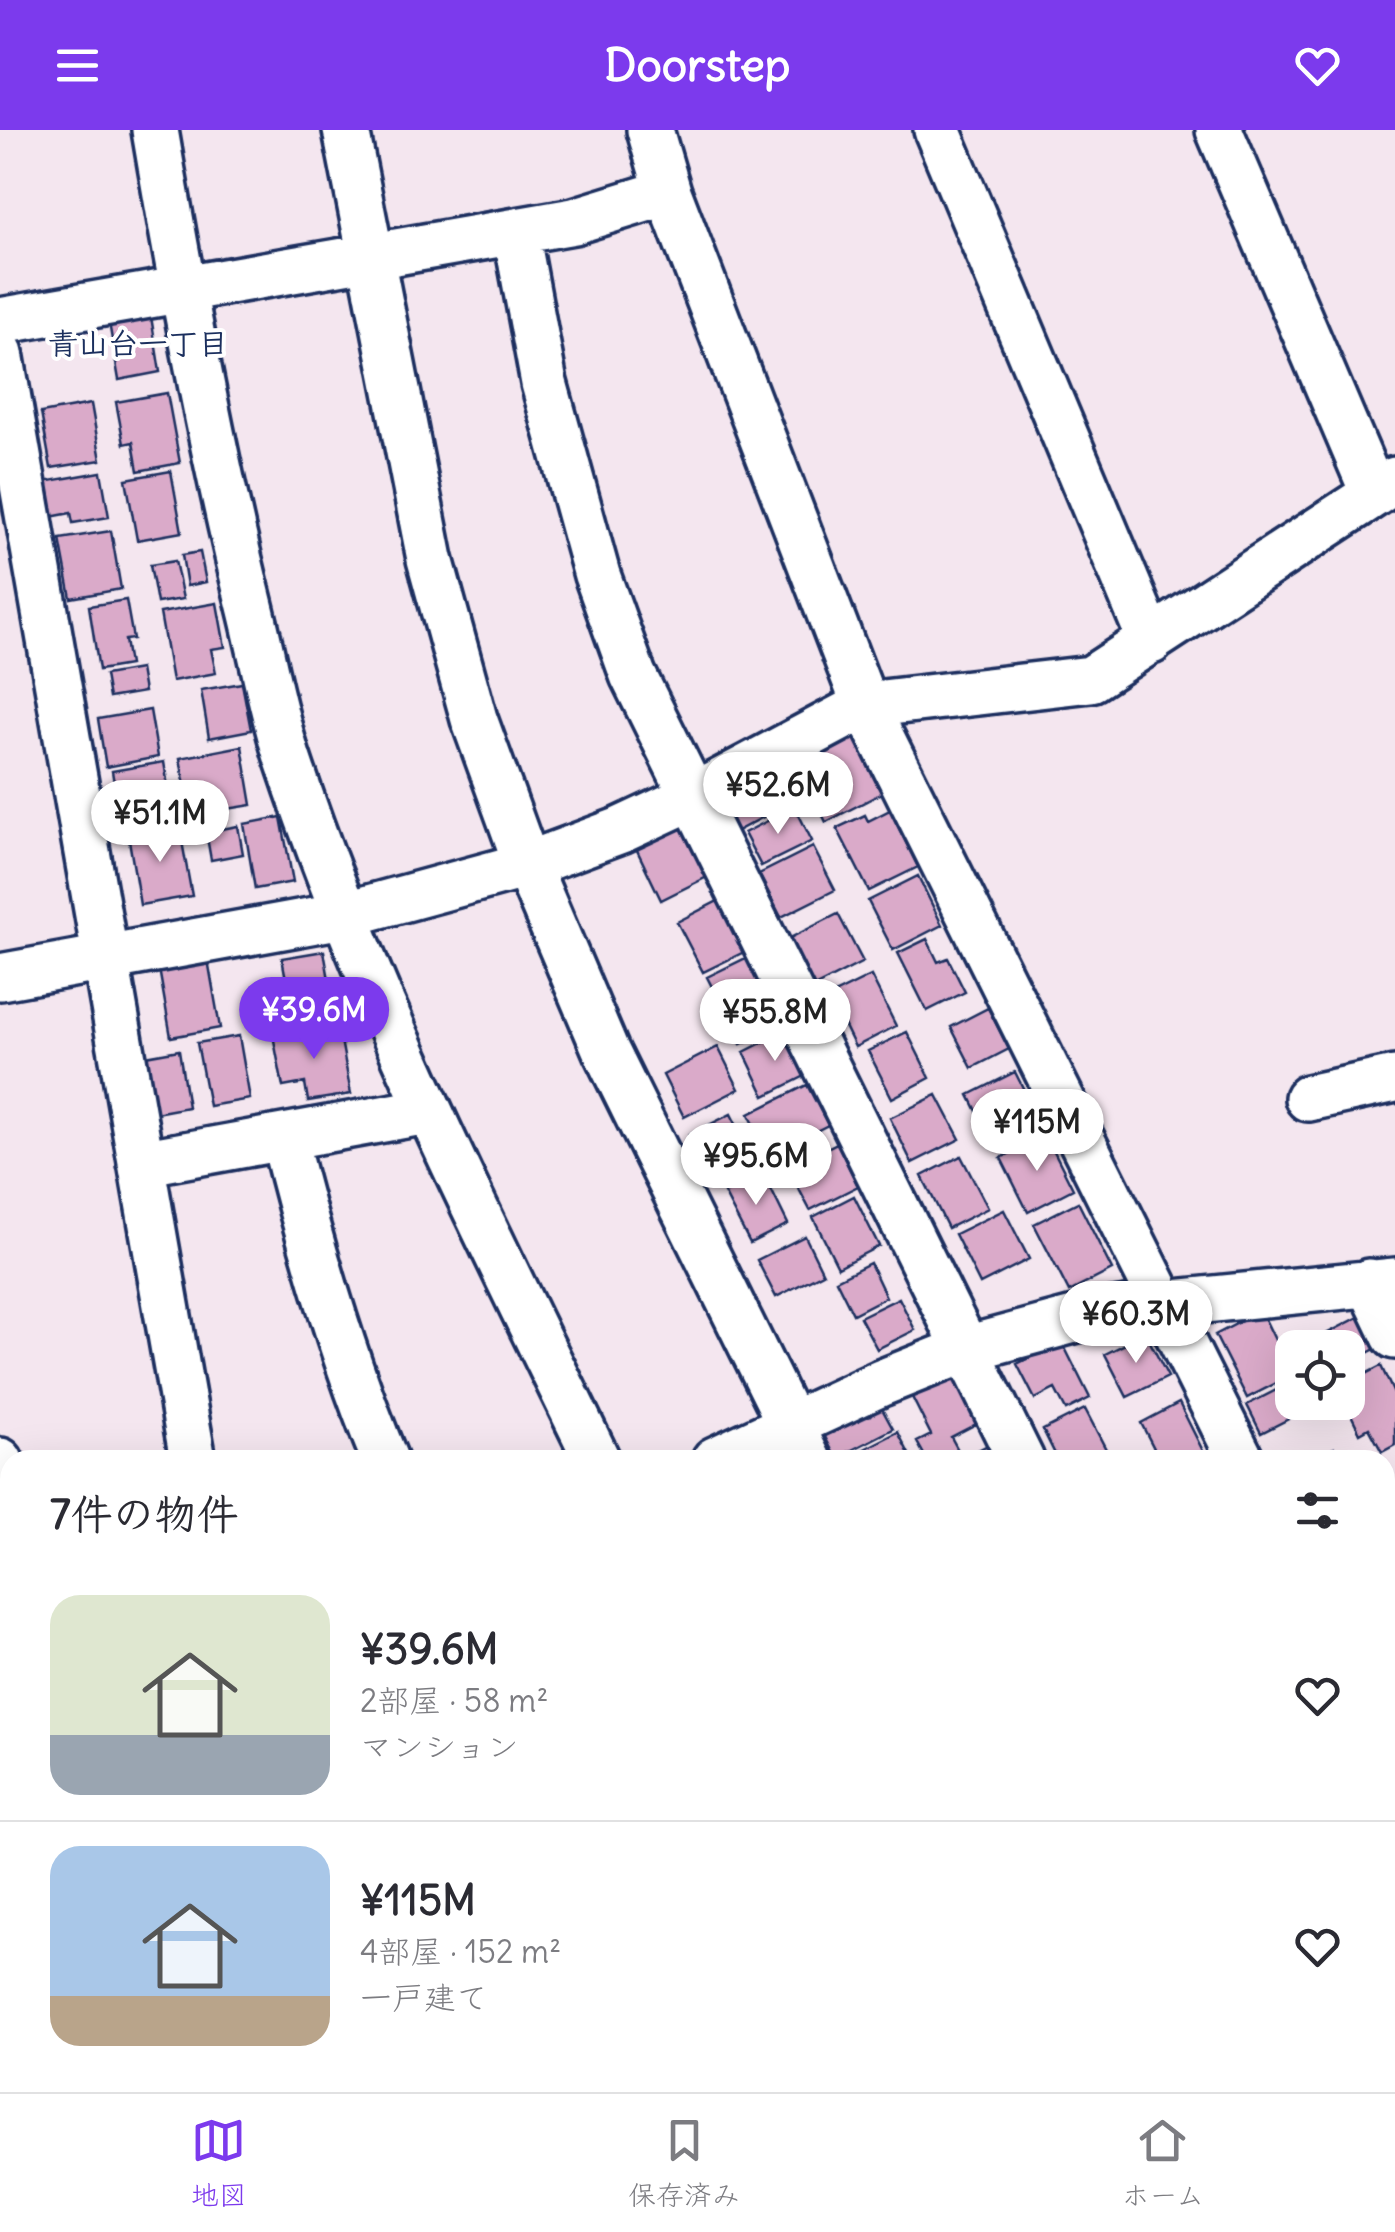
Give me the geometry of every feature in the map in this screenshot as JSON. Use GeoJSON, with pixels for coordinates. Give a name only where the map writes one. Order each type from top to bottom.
{"type":"FeatureCollection","features":[{"type":"Feature","properties":{"kind":"street"},"geometry":{"type":"LineString","coordinates":[[155,130],[182,290],[230,522],[286,752],[343,915],[427,1111],[592,1450]]}},
{"type":"Feature","properties":{"kind":"street"},"geometry":{"type":"LineString","coordinates":[[346,130],[368,259],[430,559],[474,719],[527,865],[606,1051],[800,1443]]}},
{"type":"Feature","properties":{"kind":"street"},"geometry":{"type":"LineString","coordinates":[[650,130],[668,192],[865,705],[1236,1450]]}},
{"type":"Feature","properties":{"kind":"street"},"geometry":{"type":"LineString","coordinates":[[937,130],[1151,640]]}},
{"type":"Feature","properties":{"kind":"street"},"geometry":{"type":"LineString","coordinates":[[0,977],[343,915],[527,865],[621,830],[692,797],[865,705],[1090,678],[1385,487],[1219,130]]}},
{"type":"Feature","properties":{"kind":"street"},"geometry":{"type":"LineString","coordinates":[[0,321],[574,221],[668,192]]}},
{"type":"Feature","properties":{"kind":"street"},"geometry":{"type":"LineString","coordinates":[[516,232],[544,383],[598,575],[633,675],[1016,1450]]}},
{"type":"Feature","properties":{"kind":"street"},"geometry":{"type":"LineString","coordinates":[[0,353],[191,1450]]}},
{"type":"Feature","properties":{"kind":"street"},"geometry":{"type":"LineString","coordinates":[[1308,1098],[1395,1079]]}},
{"type":"Feature","properties":{"kind":"street"},"geometry":{"type":"LineString","coordinates":[[141,1162],[427,1111]]}},
{"type":"Feature","properties":{"kind":"street"},"geometry":{"type":"LineString","coordinates":[[284,1139],[315,1266],[381,1450]]}},
{"type":"Feature","properties":{"kind":"street"},"geometry":{"type":"LineString","coordinates":[[765,1450],[800,1443],[881,1382],[966,1349],[1085,1316],[1382,1281],[1395,1336]]}},
{"type":"Feature","properties":{"kind":"building"},"geometry":{"type":"Polygon","coordinates":[[[149,304],[160,372],[119,380],[107,311],[149,304]]]}},
{"type":"Feature","properties":{"kind":"building"},"geometry":{"type":"Polygon","coordinates":[[[167,393],[180,463],[138,471],[133,442],[124,444],[116,402],[167,393]]]}},
{"type":"Feature","properties":{"kind":"building"},"geometry":{"type":"Polygon","coordinates":[[[91,404],[101,460],[51,468],[41,413],[91,404]]]}},
{"type":"Feature","properties":{"kind":"building"},"geometry":{"type":"Polygon","coordinates":[[[171,471],[182,532],[137,540],[126,479],[171,471]]]}},
{"type":"Feature","properties":{"kind":"building"},"geometry":{"type":"Polygon","coordinates":[[[101,472],[109,517],[73,523],[71,513],[45,518],[38,483],[101,472]]]}},
{"type":"Feature","properties":{"kind":"building"},"geometry":{"type":"Polygon","coordinates":[[[111,531],[121,589],[71,598],[60,539],[111,531]]]}},
{"type":"Feature","properties":{"kind":"building"},"geometry":{"type":"Polygon","coordinates":[[[200,552],[206,582],[187,586],[182,555],[200,552]]]}},
{"type":"Feature","properties":{"kind":"building"},"geometry":{"type":"Polygon","coordinates":[[[175,561],[183,599],[157,603],[150,565],[175,561]]]}},
{"type":"Feature","properties":{"kind":"building"},"geometry":{"type":"Polygon","coordinates":[[[126,600],[133,639],[125,640],[129,665],[99,670],[89,606],[126,600]]]}},
{"type":"Feature","properties":{"kind":"building"},"geometry":{"type":"Polygon","coordinates":[[[217,603],[225,647],[211,649],[216,673],[172,681],[160,613],[217,603]]]}},
{"type":"Feature","properties":{"kind":"building"},"geometry":{"type":"Polygon","coordinates":[[[140,669],[144,692],[109,698],[105,675],[140,669]]]}},
{"type":"Feature","properties":{"kind":"building"},"geometry":{"type":"Polygon","coordinates":[[[242,683],[251,730],[209,738],[201,690],[242,683]]]}},
{"type":"Feature","properties":{"kind":"building"},"geometry":{"type":"Polygon","coordinates":[[[150,710],[158,757],[106,767],[98,719],[150,710]]]}},
{"type":"Feature","properties":{"kind":"building"},"geometry":{"type":"Polygon","coordinates":[[[855,738],[882,793],[826,822],[799,767],[855,738]]]}},
{"type":"Feature","properties":{"kind":"building"},"geometry":{"type":"Polygon","coordinates":[[[242,746],[252,805],[190,815],[180,758],[242,746]]]}},
{"type":"Feature","properties":{"kind":"building"},"geometry":{"type":"Polygon","coordinates":[[[164,762],[173,818],[121,826],[112,771],[164,762]]]}},
{"type":"Feature","properties":{"kind":"building"},"geometry":{"type":"Polygon","coordinates":[[[774,771],[790,803],[735,832],[718,799],[774,771]]]}},
{"type":"Feature","properties":{"kind":"building"},"geometry":{"type":"Polygon","coordinates":[[[795,807],[812,841],[761,866],[744,833],[795,807]]]}},
{"type":"Feature","properties":{"kind":"building"},"geometry":{"type":"Polygon","coordinates":[[[890,810],[918,867],[869,891],[837,828],[865,815],[868,821],[890,810]]]}},
{"type":"Feature","properties":{"kind":"building"},"geometry":{"type":"Polygon","coordinates":[[[281,817],[293,882],[255,889],[244,824],[281,817]]]}},
{"type":"Feature","properties":{"kind":"building"},"geometry":{"type":"Polygon","coordinates":[[[682,822],[709,876],[661,900],[635,846],[682,822]]]}},
{"type":"Feature","properties":{"kind":"building"},"geometry":{"type":"Polygon","coordinates":[[[179,825],[192,896],[140,905],[128,834],[179,825]]]}},
{"type":"Feature","properties":{"kind":"building"},"geometry":{"type":"Polygon","coordinates":[[[238,826],[243,854],[211,860],[206,832],[238,826]]]}},
{"type":"Feature","properties":{"kind":"building"},"geometry":{"type":"Polygon","coordinates":[[[813,847],[835,890],[781,917],[759,874],[813,847]]]}},
{"type":"Feature","properties":{"kind":"building"},"geometry":{"type":"Polygon","coordinates":[[[918,876],[942,925],[893,950],[868,901],[918,876]]]}},
{"type":"Feature","properties":{"kind":"building"},"geometry":{"type":"Polygon","coordinates":[[[720,900],[746,951],[703,972],[677,922],[720,900]]]}},
{"type":"Feature","properties":{"kind":"building"},"geometry":{"type":"Polygon","coordinates":[[[838,914],[863,962],[808,990],[784,941],[838,914]]]}},
{"type":"Feature","properties":{"kind":"building"},"geometry":{"type":"Polygon","coordinates":[[[927,939],[938,962],[948,958],[965,992],[927,1011],[898,953],[927,939]]]}},
{"type":"Feature","properties":{"kind":"building"},"geometry":{"type":"Polygon","coordinates":[[[324,951],[335,1014],[294,1022],[282,958],[324,951]]]}},
{"type":"Feature","properties":{"kind":"building"},"geometry":{"type":"Polygon","coordinates":[[[207,954],[220,1028],[171,1037],[158,963],[207,954]]]}},
{"type":"Feature","properties":{"kind":"building"},"geometry":{"type":"Polygon","coordinates":[[[746,958],[766,997],[727,1016],[707,977],[746,958]]]}},
{"type":"Feature","properties":{"kind":"building"},"geometry":{"type":"Polygon","coordinates":[[[871,976],[896,1026],[855,1047],[830,996],[871,976]]]}},
{"type":"Feature","properties":{"kind":"building"},"geometry":{"type":"Polygon","coordinates":[[[768,1002],[779,1025],[741,1044],[729,1021],[768,1002]]]}},
{"type":"Feature","properties":{"kind":"building"},"geometry":{"type":"Polygon","coordinates":[[[988,1008],[1009,1049],[972,1068],[951,1027],[988,1008]]]}},
{"type":"Feature","properties":{"kind":"building"},"geometry":{"type":"Polygon","coordinates":[[[338,1024],[351,1094],[308,1101],[305,1083],[283,1087],[273,1035],[338,1024]]]}},
{"type":"Feature","properties":{"kind":"building"},"geometry":{"type":"Polygon","coordinates":[[[785,1031],[807,1075],[765,1096],[744,1052],[785,1031]]]}},
{"type":"Feature","properties":{"kind":"building"},"geometry":{"type":"Polygon","coordinates":[[[907,1032],[930,1078],[892,1098],[868,1051],[907,1032]]]}},
{"type":"Feature","properties":{"kind":"building"},"geometry":{"type":"Polygon","coordinates":[[[239,1036],[250,1099],[209,1106],[197,1043],[239,1036]]]}},
{"type":"Feature","properties":{"kind":"building"},"geometry":{"type":"Polygon","coordinates":[[[718,1047],[739,1089],[684,1117],[663,1075],[718,1047]]]}},
{"type":"Feature","properties":{"kind":"building"},"geometry":{"type":"Polygon","coordinates":[[[179,1050],[188,1107],[150,1114],[140,1057],[179,1050]]]}},
{"type":"Feature","properties":{"kind":"building"},"geometry":{"type":"Polygon","coordinates":[[[1015,1072],[1042,1126],[996,1149],[969,1095],[1015,1072]]]}},
{"type":"Feature","properties":{"kind":"building"},"geometry":{"type":"Polygon","coordinates":[[[807,1085],[828,1125],[769,1155],[749,1114],[807,1085]]]}},
{"type":"Feature","properties":{"kind":"building"},"geometry":{"type":"Polygon","coordinates":[[[937,1095],[960,1139],[912,1163],[890,1118],[937,1095]]]}},
{"type":"Feature","properties":{"kind":"building"},"geometry":{"type":"Polygon","coordinates":[[[731,1114],[757,1165],[715,1186],[689,1135],[731,1114]]]}},
{"type":"Feature","properties":{"kind":"building"},"geometry":{"type":"Polygon","coordinates":[[[1046,1135],[1073,1189],[1028,1212],[1001,1158],[1046,1135]]]}},
{"type":"Feature","properties":{"kind":"building"},"geometry":{"type":"Polygon","coordinates":[[[837,1143],[858,1186],[810,1210],[788,1168],[837,1143]]]}},
{"type":"Feature","properties":{"kind":"building"},"geometry":{"type":"Polygon","coordinates":[[[961,1156],[988,1208],[948,1228],[922,1176],[961,1156]]]}},
{"type":"Feature","properties":{"kind":"building"},"geometry":{"type":"Polygon","coordinates":[[[763,1173],[788,1224],[750,1243],[724,1193],[763,1173]]]}},
{"type":"Feature","properties":{"kind":"building"},"geometry":{"type":"Polygon","coordinates":[[[854,1196],[879,1246],[838,1267],[813,1217],[854,1196]]]}},
{"type":"Feature","properties":{"kind":"building"},"geometry":{"type":"Polygon","coordinates":[[[1078,1202],[1112,1270],[1069,1292],[1034,1224],[1078,1202]]]}},
{"type":"Feature","properties":{"kind":"building"},"geometry":{"type":"Polygon","coordinates":[[[1004,1210],[1029,1259],[980,1284],[955,1234],[1004,1210]]]}},
{"type":"Feature","properties":{"kind":"building"},"geometry":{"type":"Polygon","coordinates":[[[805,1236],[823,1273],[776,1297],[757,1260],[805,1236]]]}},
{"type":"Feature","properties":{"kind":"building"},"geometry":{"type":"Polygon","coordinates":[[[870,1263],[886,1297],[853,1314],[836,1280],[870,1263]]]}},
{"type":"Feature","properties":{"kind":"building"},"geometry":{"type":"Polygon","coordinates":[[[899,1298],[915,1330],[877,1349],[860,1317],[899,1298]]]}},
{"type":"Feature","properties":{"kind":"building"},"geometry":{"type":"Polygon","coordinates":[[[1261,1311],[1275,1340],[1275,1384],[1247,1398],[1215,1335],[1261,1311]]]}},
{"type":"Feature","properties":{"kind":"building"},"geometry":{"type":"Polygon","coordinates":[[[1361,1316],[1377,1348],[1365,1354],[1365,1330],[1334,1330],[1361,1316]]]}},
{"type":"Feature","properties":{"kind":"building"},"geometry":{"type":"Polygon","coordinates":[[[1146,1334],[1168,1377],[1127,1397],[1105,1354],[1146,1334]]]}},
{"type":"Feature","properties":{"kind":"building"},"geometry":{"type":"Polygon","coordinates":[[[1062,1342],[1090,1398],[1066,1410],[1055,1389],[1035,1399],[1017,1364],[1062,1342]]]}},
{"type":"Feature","properties":{"kind":"building"},"geometry":{"type":"Polygon","coordinates":[[[1381,1366],[1395,1396],[1395,1445],[1381,1450],[1369,1428],[1360,1433],[1354,1420],[1365,1420],[1365,1374],[1381,1366]]]}},
{"type":"Feature","properties":{"kind":"building"},"geometry":{"type":"Polygon","coordinates":[[[953,1374],[978,1423],[951,1437],[958,1450],[921,1450],[917,1442],[931,1435],[911,1395],[953,1374]]]}},
{"type":"Feature","properties":{"kind":"building"},"geometry":{"type":"Polygon","coordinates":[[[1275,1391],[1275,1420],[1286,1420],[1261,1433],[1247,1405],[1275,1391]]]}},
{"type":"Feature","properties":{"kind":"building"},"geometry":{"type":"Polygon","coordinates":[[[1179,1403],[1202,1450],[1155,1450],[1141,1423],[1179,1403]]]}},
{"type":"Feature","properties":{"kind":"building"},"geometry":{"type":"Polygon","coordinates":[[[880,1405],[893,1429],[852,1450],[832,1450],[823,1433],[880,1405]]]}},
{"type":"Feature","properties":{"kind":"building"},"geometry":{"type":"Polygon","coordinates":[[[1085,1409],[1106,1450],[1053,1450],[1043,1430],[1085,1409]]]}},
{"type":"Feature","properties":{"kind":"building"},"geometry":{"type":"Polygon","coordinates":[[[898,1432],[907,1450],[863,1450],[898,1432]]]}},
{"type":"Feature","properties":{"kind":"district","name":"青山台一丁目"},"geometry":{"type":"Point","coordinates":[138,344]}}]}
